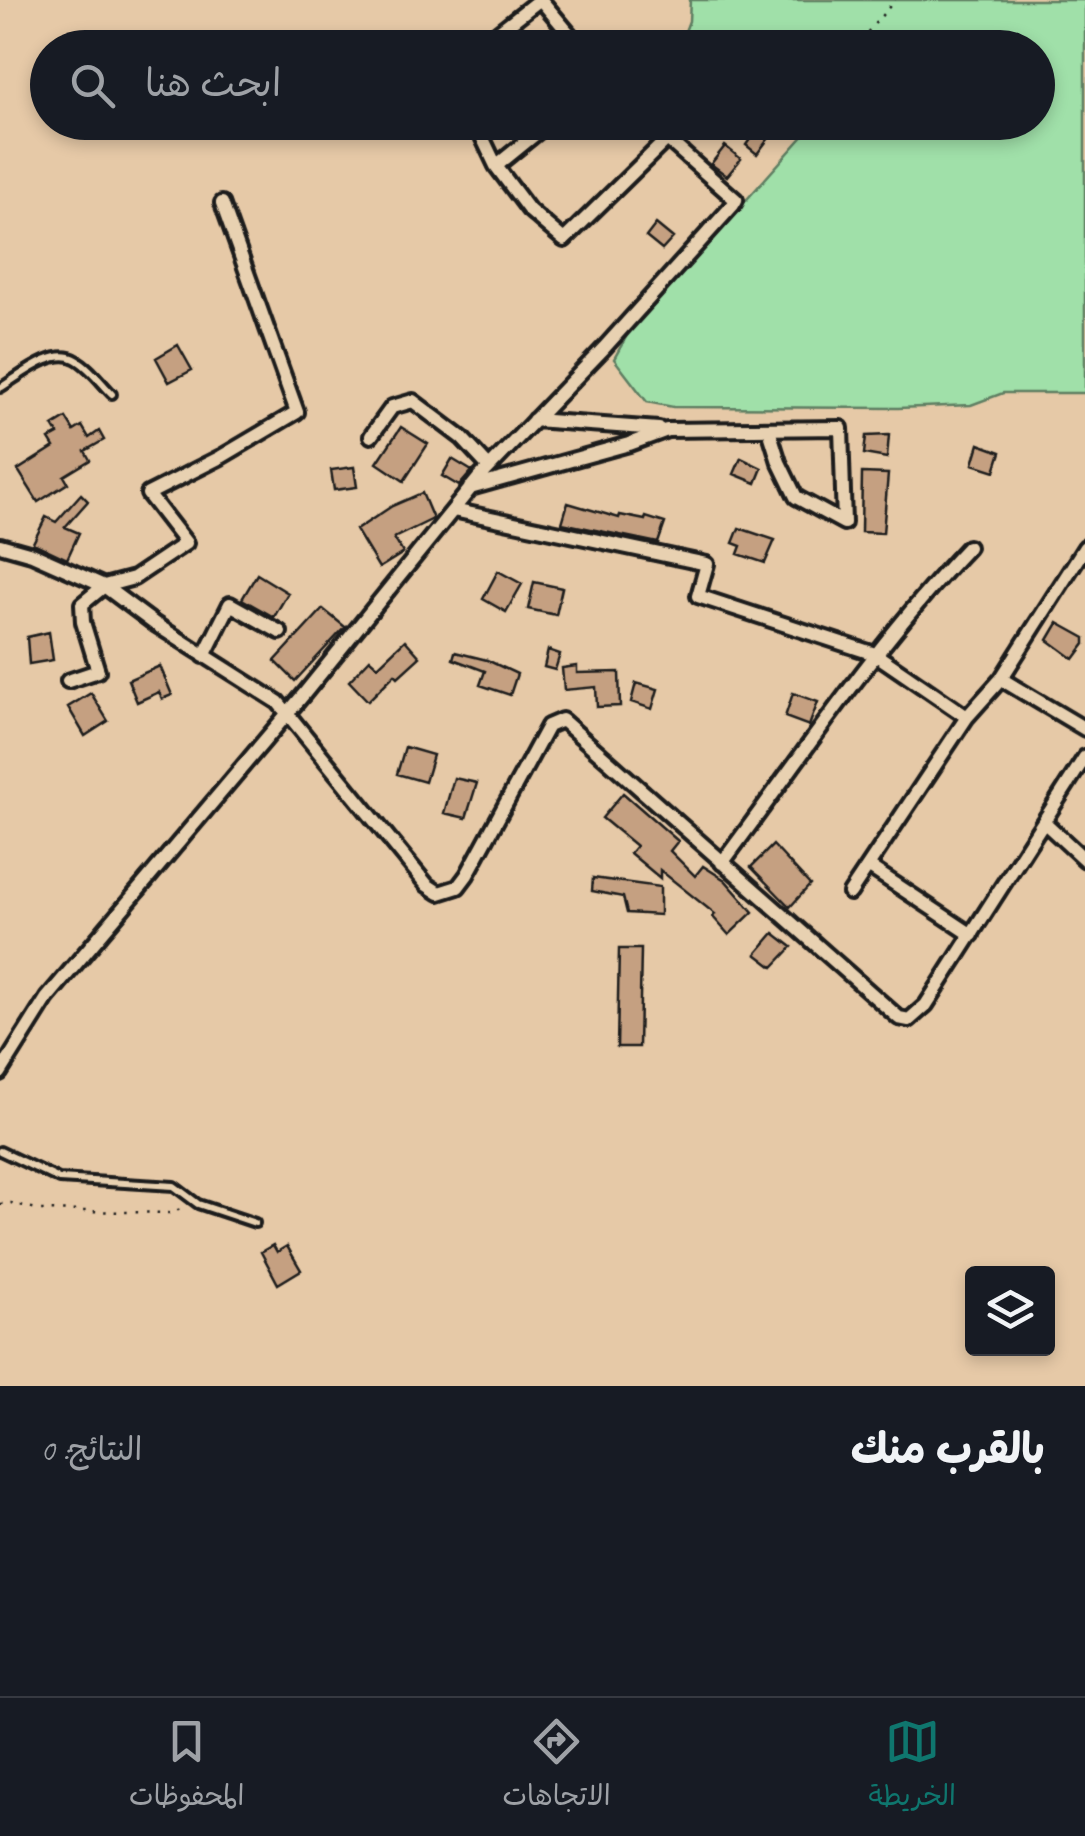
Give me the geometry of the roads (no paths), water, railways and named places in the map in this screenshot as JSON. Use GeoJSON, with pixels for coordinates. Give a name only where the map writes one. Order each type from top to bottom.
{"type":"FeatureCollection","features":[{"type":"Feature","properties":{"kind":"street"},"geometry":{"type":"LineString","coordinates":[[501,30],[540,0],[566,30]]}},
{"type":"Feature","properties":{"kind":"street"},"geometry":{"type":"LineString","coordinates":[[0,1073],[47,998],[470,488],[604,348],[736,200],[666,140],[564,240],[529,210],[496,166],[484,140]]}},
{"type":"Feature","properties":{"kind":"street"},"geometry":{"type":"LineString","coordinates":[[496,166],[528,140]]}},
{"type":"Feature","properties":{"kind":"street"},"geometry":{"type":"LineString","coordinates":[[68,681],[98,670],[83,622],[82,604],[104,586],[134,578],[186,544],[148,494],[222,457],[297,412],[222,202]]}},
{"type":"Feature","properties":{"kind":"street"},"geometry":{"type":"LineString","coordinates":[[371,436],[392,407],[414,401],[435,414],[490,467]]}},
{"type":"Feature","properties":{"kind":"street"},"geometry":{"type":"LineString","coordinates":[[534,420],[667,430],[841,428],[844,523],[796,497],[769,430]]}},
{"type":"Feature","properties":{"kind":"street"},"geometry":{"type":"LineString","coordinates":[[470,488],[667,430]]}},
{"type":"Feature","properties":{"kind":"street"},"geometry":{"type":"LineString","coordinates":[[453,510],[706,564],[698,596],[875,654],[967,717]]}},
{"type":"Feature","properties":{"kind":"street"},"geometry":{"type":"LineString","coordinates":[[0,545],[32,554],[104,586],[288,711],[428,885],[439,892],[458,887],[467,875],[548,726],[562,720],[900,1018],[909,1020],[926,1005],[1085,757]]}},
{"type":"Feature","properties":{"kind":"street"},"geometry":{"type":"LineString","coordinates":[[722,863],[875,654],[968,547]]}},
{"type":"Feature","properties":{"kind":"street"},"geometry":{"type":"LineString","coordinates":[[850,893],[967,717],[1001,680],[1085,547]]}},
{"type":"Feature","properties":{"kind":"street"},"geometry":{"type":"LineString","coordinates":[[204,656],[230,604],[280,632]]}},
{"type":"Feature","properties":{"kind":"street"},"geometry":{"type":"LineString","coordinates":[[1001,680],[1085,730]]}},
{"type":"Feature","properties":{"kind":"street"},"geometry":{"type":"LineString","coordinates":[[1044,822],[1085,860]]}},
{"type":"Feature","properties":{"kind":"street"},"geometry":{"type":"LineString","coordinates":[[868,866],[972,935]]}},
{"type":"Feature","properties":{"kind":"lane"},"geometry":{"type":"LineString","coordinates":[[0,388],[43,362],[62,356],[73,357],[112,394]]}},
{"type":"Feature","properties":{"kind":"lane"},"geometry":{"type":"LineString","coordinates":[[0,1150],[59,1178],[174,1186],[198,1204],[256,1223]]}}]}
